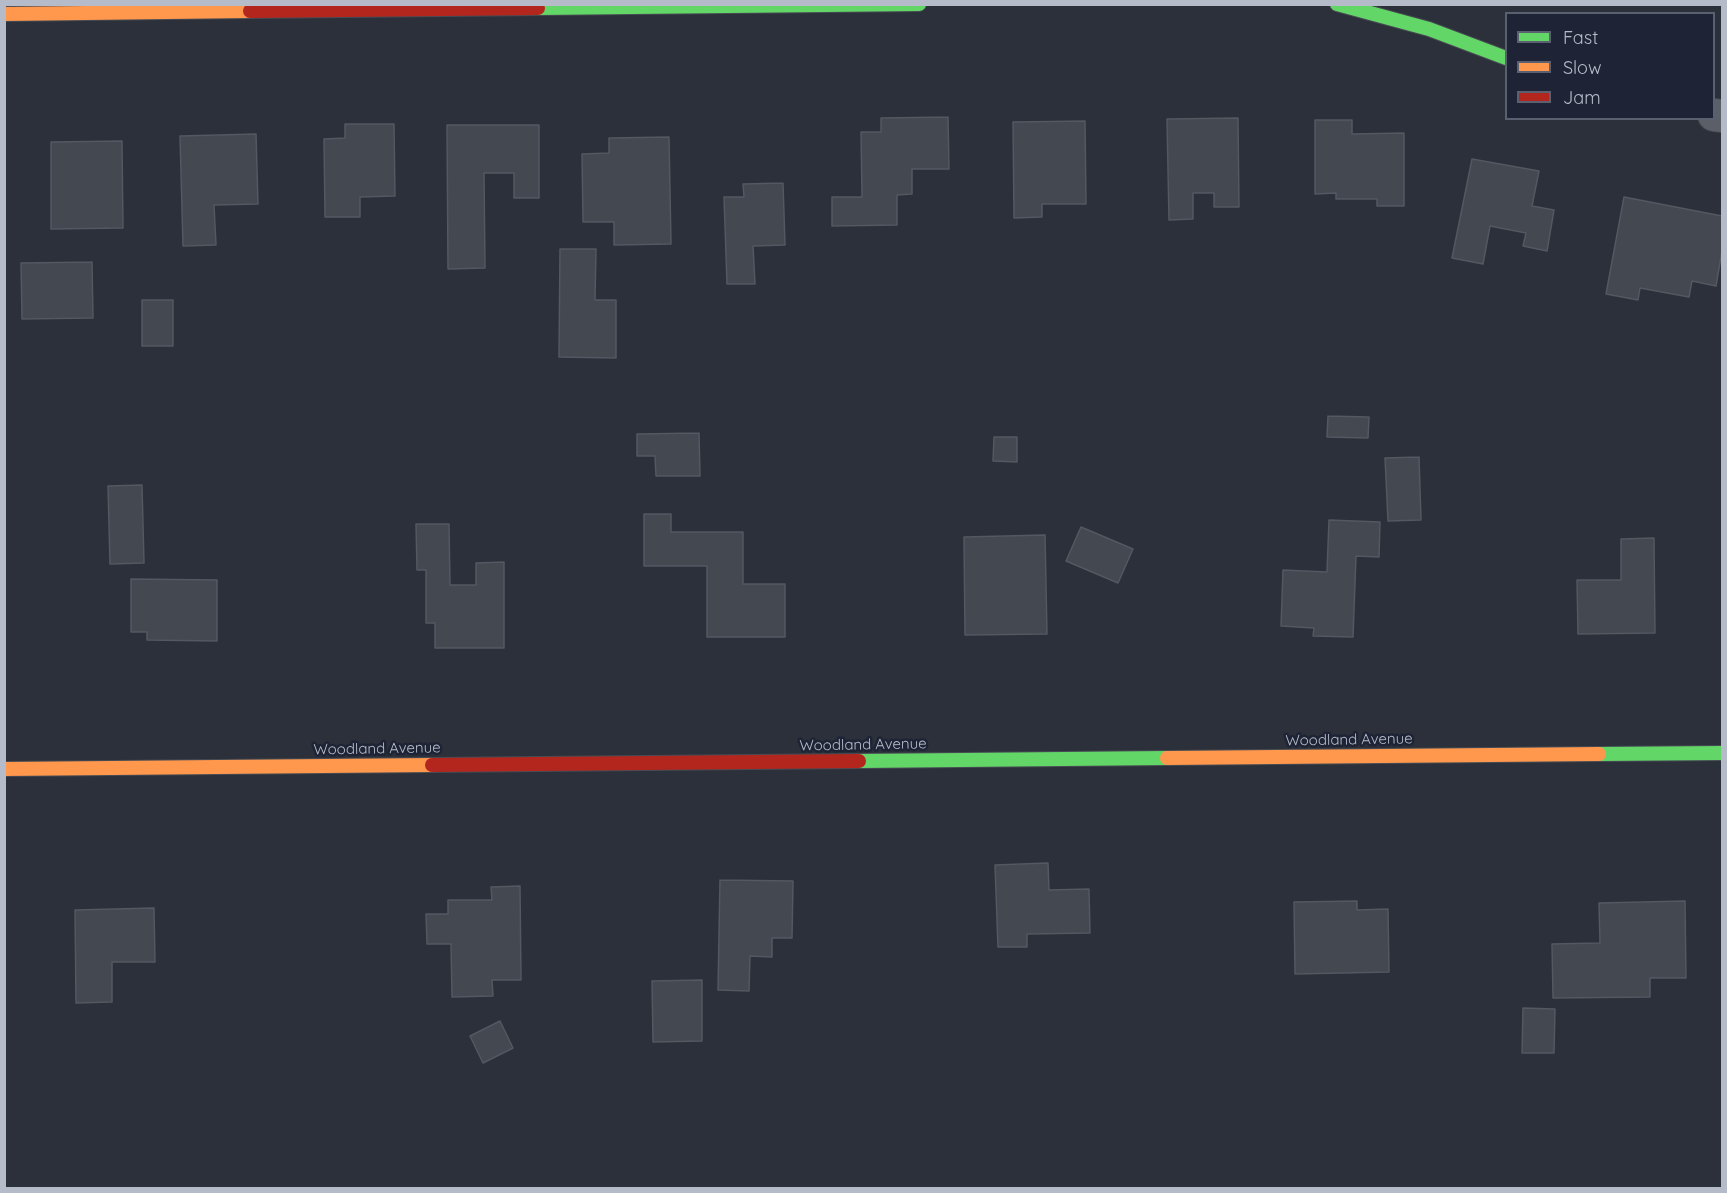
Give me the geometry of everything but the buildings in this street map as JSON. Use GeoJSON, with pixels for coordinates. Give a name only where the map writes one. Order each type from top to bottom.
{"type":"FeatureCollection","features":[{"type":"Feature","properties":{"kind":"street"},"geometry":{"type":"LineString","coordinates":[[4,14],[918,4]]}},
{"type":"Feature","properties":{"kind":"street"},"geometry":{"type":"LineString","coordinates":[[1337,4],[1420,27],[1505,58]]}},
{"type":"Feature","properties":{"kind":"street","name":"Woodland Avenue"},"geometry":{"type":"LineString","coordinates":[[4,769],[1722,753]]}},
{"type":"Feature","properties":{"kind":"traffic: fast"},"geometry":{"type":"LineString","coordinates":[[538,8],[919,4]]}},
{"type":"Feature","properties":{"kind":"traffic: fast"},"geometry":{"type":"LineString","coordinates":[[1337,4],[1429,29],[1505,58]]}},
{"type":"Feature","properties":{"kind":"traffic: fast"},"geometry":{"type":"LineString","coordinates":[[1599,754],[1722,753]]}},
{"type":"Feature","properties":{"kind":"traffic: fast"},"geometry":{"type":"LineString","coordinates":[[859,761],[1167,758]]}},
{"type":"Feature","properties":{"kind":"traffic: slow"},"geometry":{"type":"LineString","coordinates":[[4,14],[250,11]]}},
{"type":"Feature","properties":{"kind":"traffic: slow"},"geometry":{"type":"LineString","coordinates":[[1167,758],[1599,754]]}},
{"type":"Feature","properties":{"kind":"traffic: slow"},"geometry":{"type":"LineString","coordinates":[[4,769],[432,765]]}},
{"type":"Feature","properties":{"kind":"traffic: jam"},"geometry":{"type":"LineString","coordinates":[[250,11],[538,8]]}},
{"type":"Feature","properties":{"kind":"traffic: jam"},"geometry":{"type":"LineString","coordinates":[[432,765],[859,761]]}}]}
